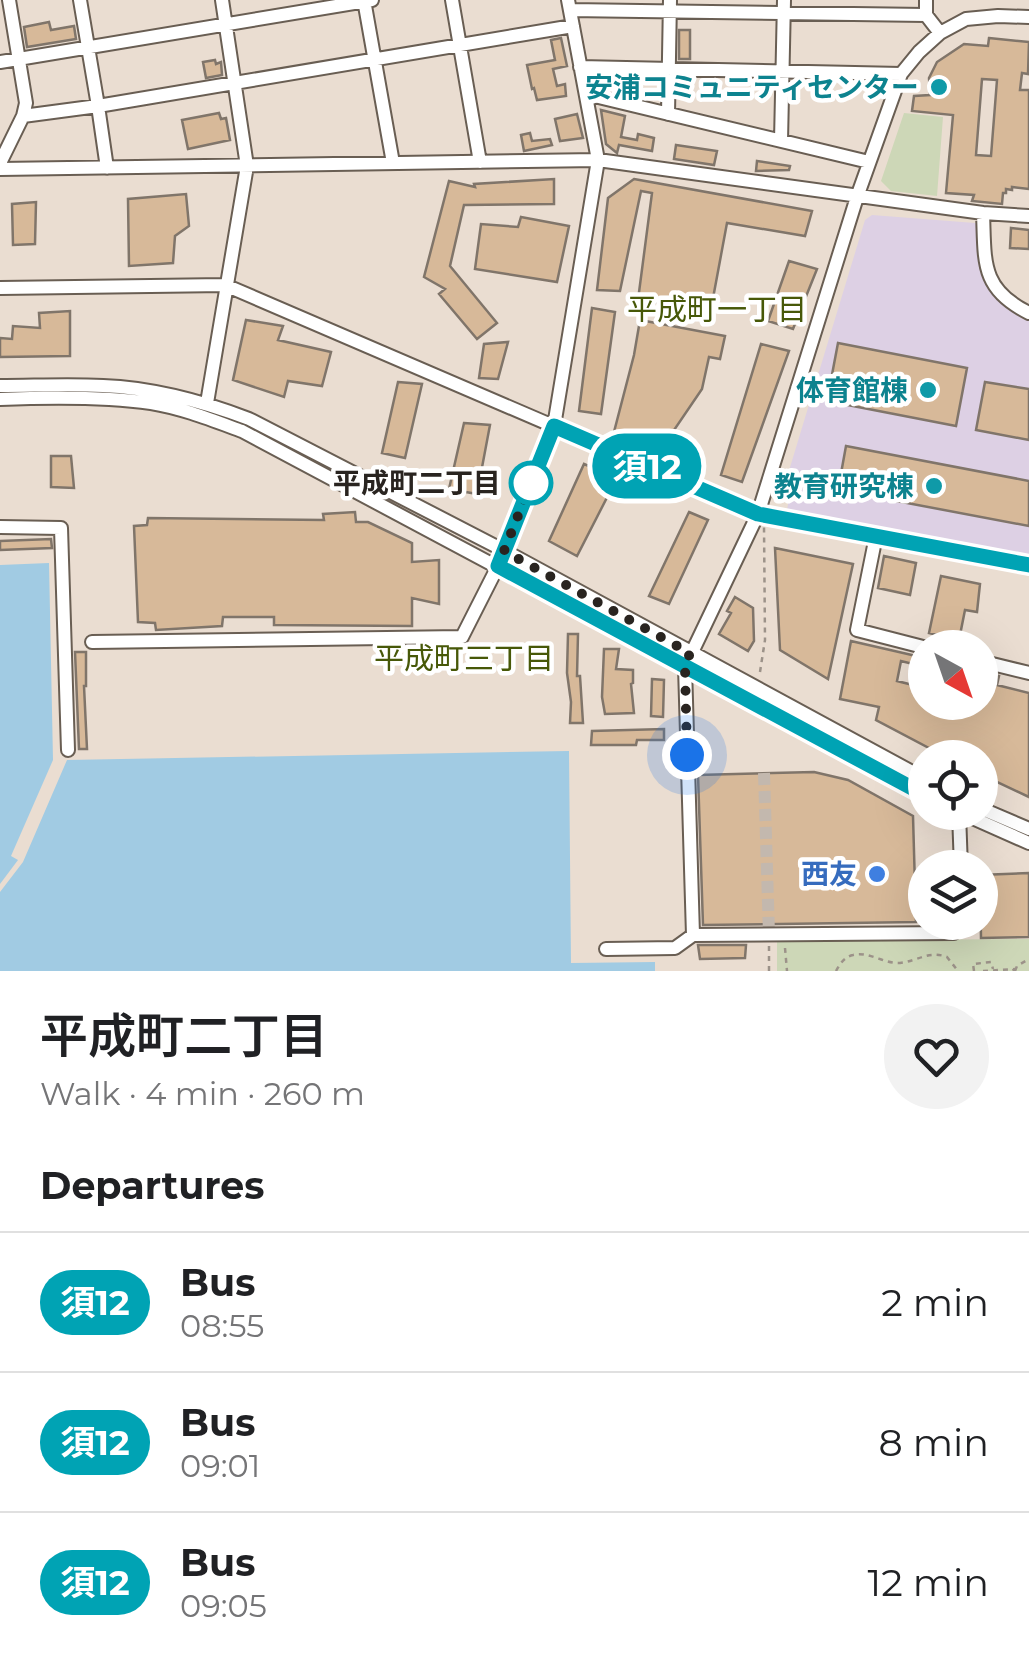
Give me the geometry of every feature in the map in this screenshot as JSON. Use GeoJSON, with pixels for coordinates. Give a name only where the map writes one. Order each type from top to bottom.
{"type":"FeatureCollection","features":[{"type":"Feature","properties":{"kind":"street"},"geometry":{"type":"LineString","coordinates":[[10,0],[26,103],[0,166],[107,168],[598,160],[858,197],[1029,216]]}},
{"type":"Feature","properties":{"kind":"street"},"geometry":{"type":"LineString","coordinates":[[80,0],[107,168]]}},
{"type":"Feature","properties":{"kind":"street"},"geometry":{"type":"LineString","coordinates":[[207,403],[247,166],[222,0]]}},
{"type":"Feature","properties":{"kind":"street"},"geometry":{"type":"LineString","coordinates":[[0,62],[367,0],[393,163]]}},
{"type":"Feature","properties":{"kind":"street"},"geometry":{"type":"LineString","coordinates":[[452,0],[480,162]]}},
{"type":"Feature","properties":{"kind":"street"},"geometry":{"type":"LineString","coordinates":[[92,642],[462,638],[498,566],[554,426],[598,160],[569,5],[926,8],[940,33]]}},
{"type":"Feature","properties":{"kind":"street"},"geometry":{"type":"LineString","coordinates":[[668,114],[670,6]]}},
{"type":"Feature","properties":{"kind":"street"},"geometry":{"type":"LineString","coordinates":[[782,142],[784,6]]}},
{"type":"Feature","properties":{"kind":"street"},"geometry":{"type":"LineString","coordinates":[[692,935],[688,660],[761,514],[869,162],[900,74],[940,33],[966,19],[1029,17]]}},
{"type":"Feature","properties":{"kind":"street"},"geometry":{"type":"LineString","coordinates":[[23,116],[573,26]]}},
{"type":"Feature","properties":{"kind":"street"},"geometry":{"type":"LineString","coordinates":[[580,67],[900,74]]}},
{"type":"Feature","properties":{"kind":"street"},"geometry":{"type":"LineString","coordinates":[[586,94],[869,162]]}},
{"type":"Feature","properties":{"kind":"street"},"geometry":{"type":"LineString","coordinates":[[983,213],[985,267],[991,282],[1011,304],[1029,313]]}},
{"type":"Feature","properties":{"kind":"street"},"geometry":{"type":"LineString","coordinates":[[0,288],[225,285],[761,514],[1029,565]]}},
{"type":"Feature","properties":{"kind":"street"},"geometry":{"type":"LineString","coordinates":[[0,386],[105,386],[158,392],[207,403],[249,419],[504,551],[908,784]]}},
{"type":"Feature","properties":{"kind":"street"},"geometry":{"type":"LineString","coordinates":[[0,399],[110,399],[154,404],[242,431],[498,566],[908,770]]}},
{"type":"Feature","properties":{"kind":"street"},"geometry":{"type":"LineString","coordinates":[[0,526],[61,528],[68,750]]}},
{"type":"Feature","properties":{"kind":"street"},"geometry":{"type":"LineString","coordinates":[[876,536],[857,630],[908,643]]}},
{"type":"Feature","properties":{"kind":"street"},"geometry":{"type":"LineString","coordinates":[[998,665],[1029,673]]}},
{"type":"Feature","properties":{"kind":"street"},"geometry":{"type":"LineString","coordinates":[[998,816],[1029,829]]}},
{"type":"Feature","properties":{"kind":"street"},"geometry":{"type":"LineString","coordinates":[[998,830],[1029,843]]}},
{"type":"Feature","properties":{"kind":"street"},"geometry":{"type":"LineString","coordinates":[[606,949],[675,948],[692,935],[908,933]]}},
{"type":"Feature","properties":{"kind":"path"},"geometry":{"type":"LineString","coordinates":[[760,672],[765,640],[761,514]]}},
{"type":"Feature","properties":{"kind":"path"},"geometry":{"type":"LineString","coordinates":[[769,934],[769,971]]}},
{"type":"Feature","properties":{"kind":"path"},"geometry":{"type":"LineString","coordinates":[[785,948],[787,971]]}},
{"type":"Feature","properties":{"kind":"path"},"geometry":{"type":"LineString","coordinates":[[836,971],[842,960],[853,955],[898,963],[932,953],[947,956],[958,971]]}},
{"type":"Feature","properties":{"kind":"path"},"geometry":{"type":"LineString","coordinates":[[984,971],[1014,970],[1029,959]]}},
{"type":"Feature","properties":{"kind":"path"},"geometry":{"type":"LineString","coordinates":[[974,971],[973,963],[991,962],[994,970]]}},
{"type":"Feature","properties":{"kind":"shaded area"},"geometry":{"type":"Polygon","coordinates":[[[872,215],[975,223],[980,229],[981,263],[989,289],[1007,308],[1029,318],[1029,557],[787,510],[789,499],[781,497],[865,220],[872,215]]]}},
{"type":"Feature","properties":{"kind":"green space"},"geometry":{"type":"Polygon","coordinates":[[[904,113],[943,117],[937,196],[891,191],[881,181],[904,113]]]}},
{"type":"Feature","properties":{"kind":"green space"},"geometry":{"type":"Polygon","coordinates":[[[1029,939],[1029,971],[777,971],[777,941],[1029,939]]]}},
{"type":"Feature","properties":{"kind":"water"},"geometry":{"type":"Polygon","coordinates":[[[49,563],[53,760],[11,856],[18,860],[0,884],[0,565],[49,563]]]}},
{"type":"Feature","properties":{"kind":"water"},"geometry":{"type":"Polygon","coordinates":[[[569,751],[571,963],[655,962],[655,971],[0,971],[0,892],[23,862],[67,760],[569,751]]]}},
{"type":"Feature","properties":{"kind":"building"},"geometry":{"type":"Polygon","coordinates":[[[49,22],[51,30],[74,26],[76,39],[27,47],[24,27],[49,22]]]}},
{"type":"Feature","properties":{"kind":"building"},"geometry":{"type":"Polygon","coordinates":[[[679,30],[690,30],[690,59],[679,59],[679,30]]]}},
{"type":"Feature","properties":{"kind":"building"},"geometry":{"type":"Polygon","coordinates":[[[561,38],[567,66],[553,69],[557,86],[565,84],[566,96],[537,100],[527,65],[555,60],[551,40],[561,38]]]}},
{"type":"Feature","properties":{"kind":"building"},"geometry":{"type":"Polygon","coordinates":[[[989,38],[1029,42],[1028,74],[1022,73],[1020,90],[1029,90],[1029,189],[1006,189],[1002,204],[972,201],[974,195],[946,193],[953,115],[912,111],[914,96],[930,95],[929,78],[937,62],[964,44],[988,46],[989,38]],[[982,79],[976,155],[991,156],[997,80],[982,79]]]}},
{"type":"Feature","properties":{"kind":"building"},"geometry":{"type":"Polygon","coordinates":[[[215,60],[216,64],[221,62],[222,75],[206,78],[203,62],[215,60]]]}},
{"type":"Feature","properties":{"kind":"building"},"geometry":{"type":"Polygon","coordinates":[[[601,110],[625,116],[621,137],[637,140],[638,134],[654,138],[652,151],[619,145],[617,153],[606,144],[601,110]]]}},
{"type":"Feature","properties":{"kind":"building"},"geometry":{"type":"Polygon","coordinates":[[[219,113],[221,119],[226,118],[230,140],[188,149],[182,120],[219,113]]]}},
{"type":"Feature","properties":{"kind":"building"},"geometry":{"type":"Polygon","coordinates":[[[577,114],[583,138],[560,141],[555,119],[577,114]]]}},
{"type":"Feature","properties":{"kind":"building"},"geometry":{"type":"Polygon","coordinates":[[[530,133],[532,141],[550,139],[552,145],[524,151],[521,135],[530,133]]]}},
{"type":"Feature","properties":{"kind":"building"},"geometry":{"type":"Polygon","coordinates":[[[676,145],[717,151],[714,165],[674,159],[676,145]]]}},
{"type":"Feature","properties":{"kind":"building"},"geometry":{"type":"Polygon","coordinates":[[[757,161],[790,166],[789,170],[756,171],[757,161]]]}},
{"type":"Feature","properties":{"kind":"building"},"geometry":{"type":"Polygon","coordinates":[[[554,179],[554,204],[464,205],[450,266],[497,323],[477,339],[439,294],[445,289],[424,277],[449,181],[475,187],[474,184],[554,179]]]}},
{"type":"Feature","properties":{"kind":"building"},"geometry":{"type":"Polygon","coordinates":[[[634,179],[812,211],[805,236],[727,223],[711,309],[638,300],[652,193],[641,191],[620,291],[597,290],[608,198],[634,179]]]}},
{"type":"Feature","properties":{"kind":"building"},"geometry":{"type":"Polygon","coordinates":[[[186,194],[189,226],[175,236],[173,263],[129,266],[128,199],[186,194]]]}},
{"type":"Feature","properties":{"kind":"building"},"geometry":{"type":"Polygon","coordinates":[[[36,202],[35,244],[13,245],[12,204],[36,202]]]}},
{"type":"Feature","properties":{"kind":"building"},"geometry":{"type":"Polygon","coordinates":[[[521,217],[569,226],[557,282],[475,269],[481,224],[518,227],[521,217]]]}},
{"type":"Feature","properties":{"kind":"building"},"geometry":{"type":"Polygon","coordinates":[[[1011,228],[1029,230],[1029,249],[1010,248],[1011,228]]]}},
{"type":"Feature","properties":{"kind":"building"},"geometry":{"type":"Polygon","coordinates":[[[789,261],[817,269],[793,329],[768,321],[789,261]]]}},
{"type":"Feature","properties":{"kind":"building"},"geometry":{"type":"Polygon","coordinates":[[[592,308],[615,312],[601,414],[579,411],[592,308]]]}},
{"type":"Feature","properties":{"kind":"building"},"geometry":{"type":"Polygon","coordinates":[[[70,311],[70,356],[0,357],[0,338],[12,339],[13,326],[40,328],[39,313],[70,311]]]}},
{"type":"Feature","properties":{"kind":"building"},"geometry":{"type":"Polygon","coordinates":[[[246,320],[283,326],[278,340],[331,352],[322,386],[288,381],[284,397],[233,380],[246,320]]]}},
{"type":"Feature","properties":{"kind":"building"},"geometry":{"type":"Polygon","coordinates":[[[640,320],[725,336],[720,359],[709,357],[702,389],[668,439],[614,432],[640,320]]]}},
{"type":"Feature","properties":{"kind":"building"},"geometry":{"type":"Polygon","coordinates":[[[508,342],[498,379],[479,378],[484,344],[508,342]]]}},
{"type":"Feature","properties":{"kind":"building"},"geometry":{"type":"Polygon","coordinates":[[[838,343],[967,368],[956,426],[827,401],[838,343]]]}},
{"type":"Feature","properties":{"kind":"building"},"geometry":{"type":"Polygon","coordinates":[[[761,344],[789,351],[742,482],[721,475],[761,344]]]}},
{"type":"Feature","properties":{"kind":"building"},"geometry":{"type":"Polygon","coordinates":[[[398,382],[422,384],[405,458],[382,453],[398,382]]]}},
{"type":"Feature","properties":{"kind":"building"},"geometry":{"type":"Polygon","coordinates":[[[985,382],[1029,389],[1029,440],[976,430],[985,382]]]}},
{"type":"Feature","properties":{"kind":"building"},"geometry":{"type":"Polygon","coordinates":[[[464,423],[490,425],[477,494],[449,489],[464,423]]]}},
{"type":"Feature","properties":{"kind":"building","name":"教育研究棟"},"geometry":{"type":"Polygon","coordinates":[[[846,446],[1029,481],[1029,526],[838,490],[846,446]]]}},
{"type":"Feature","properties":{"kind":"building"},"geometry":{"type":"Polygon","coordinates":[[[51,456],[71,456],[74,488],[51,487],[51,456]]]}},
{"type":"Feature","properties":{"kind":"building"},"geometry":{"type":"Polygon","coordinates":[[[584,464],[617,478],[577,556],[549,541],[584,464]]]}},
{"type":"Feature","properties":{"kind":"building"},"geometry":{"type":"Polygon","coordinates":[[[355,512],[356,522],[368,522],[412,543],[412,562],[439,560],[439,604],[412,598],[412,626],[274,625],[274,617],[223,617],[222,626],[156,630],[155,623],[138,622],[134,526],[147,525],[148,518],[324,520],[323,514],[355,512]]]}},
{"type":"Feature","properties":{"kind":"building"},"geometry":{"type":"Polygon","coordinates":[[[689,512],[708,520],[669,604],[649,596],[689,512]]]}},
{"type":"Feature","properties":{"kind":"building"},"geometry":{"type":"Polygon","coordinates":[[[51,539],[52,548],[0,550],[0,541],[51,539]]]}},
{"type":"Feature","properties":{"kind":"building"},"geometry":{"type":"Polygon","coordinates":[[[775,548],[853,564],[828,679],[780,650],[775,548]]]}},
{"type":"Feature","properties":{"kind":"building"},"geometry":{"type":"Polygon","coordinates":[[[884,556],[916,563],[910,595],[878,588],[884,556]]]}},
{"type":"Feature","properties":{"kind":"building"},"geometry":{"type":"Polygon","coordinates":[[[941,576],[980,584],[977,612],[965,610],[961,630],[930,630],[941,576]]]}},
{"type":"Feature","properties":{"kind":"building"},"geometry":{"type":"Polygon","coordinates":[[[735,597],[753,608],[754,641],[748,651],[719,634],[735,597]]]}},
{"type":"Feature","properties":{"kind":"building"},"geometry":{"type":"Polygon","coordinates":[[[568,634],[578,634],[577,676],[583,723],[570,723],[568,634]]]}},
{"type":"Feature","properties":{"kind":"building"},"geometry":{"type":"Polygon","coordinates":[[[851,641],[908,654],[908,663],[901,661],[897,681],[908,684],[908,720],[998,720],[998,685],[1029,693],[1029,797],[998,782],[998,740],[914,740],[876,720],[879,707],[840,699],[851,641]]]}},
{"type":"Feature","properties":{"kind":"building"},"geometry":{"type":"Polygon","coordinates":[[[604,649],[619,649],[616,669],[633,670],[634,713],[605,714],[604,649]]]}},
{"type":"Feature","properties":{"kind":"building"},"geometry":{"type":"Polygon","coordinates":[[[75,652],[86,652],[87,749],[79,749],[75,652]]]}},
{"type":"Feature","properties":{"kind":"building"},"geometry":{"type":"Polygon","coordinates":[[[652,679],[664,680],[663,717],[651,716],[652,679]]]}},
{"type":"Feature","properties":{"kind":"building"},"geometry":{"type":"Polygon","coordinates":[[[664,729],[664,740],[637,740],[636,745],[591,745],[592,731],[664,729]]]}},
{"type":"Feature","properties":{"kind":"building"},"geometry":{"type":"Polygon","coordinates":[[[814,772],[848,780],[908,813],[914,850],[908,850],[908,922],[703,925],[698,775],[814,772]]]}},
{"type":"Feature","properties":{"kind":"building"},"geometry":{"type":"Polygon","coordinates":[[[1029,873],[1029,937],[998,938],[998,874],[1029,873]]]}},
{"type":"Feature","properties":{"kind":"building"},"geometry":{"type":"Polygon","coordinates":[[[698,945],[746,945],[745,958],[700,959],[698,945]]]}},
{"type":"Feature","properties":{"kind":"tunnel"},"geometry":{"type":"LineString","coordinates":[[764,773],[769,934]]}},
{"type":"Feature","properties":{"kind":"bus line","name":"須12"},"geometry":{"type":"LineString","coordinates":[[908,786],[498,566],[554,426],[758,514],[1029,565]]}},
{"type":"Feature","properties":{"kind":"place","name":"安浦コミュニティセンター"},"geometry":{"type":"Point","coordinates":[939,87]}},
{"type":"Feature","properties":{"kind":"place","name":"体育館棟"},"geometry":{"type":"Point","coordinates":[928,390]}},
{"type":"Feature","properties":{"kind":"place","name":"平成町二丁目"},"geometry":{"type":"Point","coordinates":[531,483]}},
{"type":"Feature","properties":{"kind":"place","name":"教育研究棟"},"geometry":{"type":"Point","coordinates":[934,486]}},
{"type":"Feature","properties":{"kind":"place","name":"西友"},"geometry":{"type":"Point","coordinates":[877,874]}},
{"type":"Feature","properties":{"kind":"district","name":"平成町一丁目"},"geometry":{"type":"Point","coordinates":[717,309]}},
{"type":"Feature","properties":{"kind":"district","name":"平成町三丁目"},"geometry":{"type":"Point","coordinates":[464,658]}},
{"type":"Feature","properties":{"kind":"route"},"geometry":{"type":"LineString","coordinates":[[531,483],[504,551],[690,653],[685,666],[687,755]]}}]}
